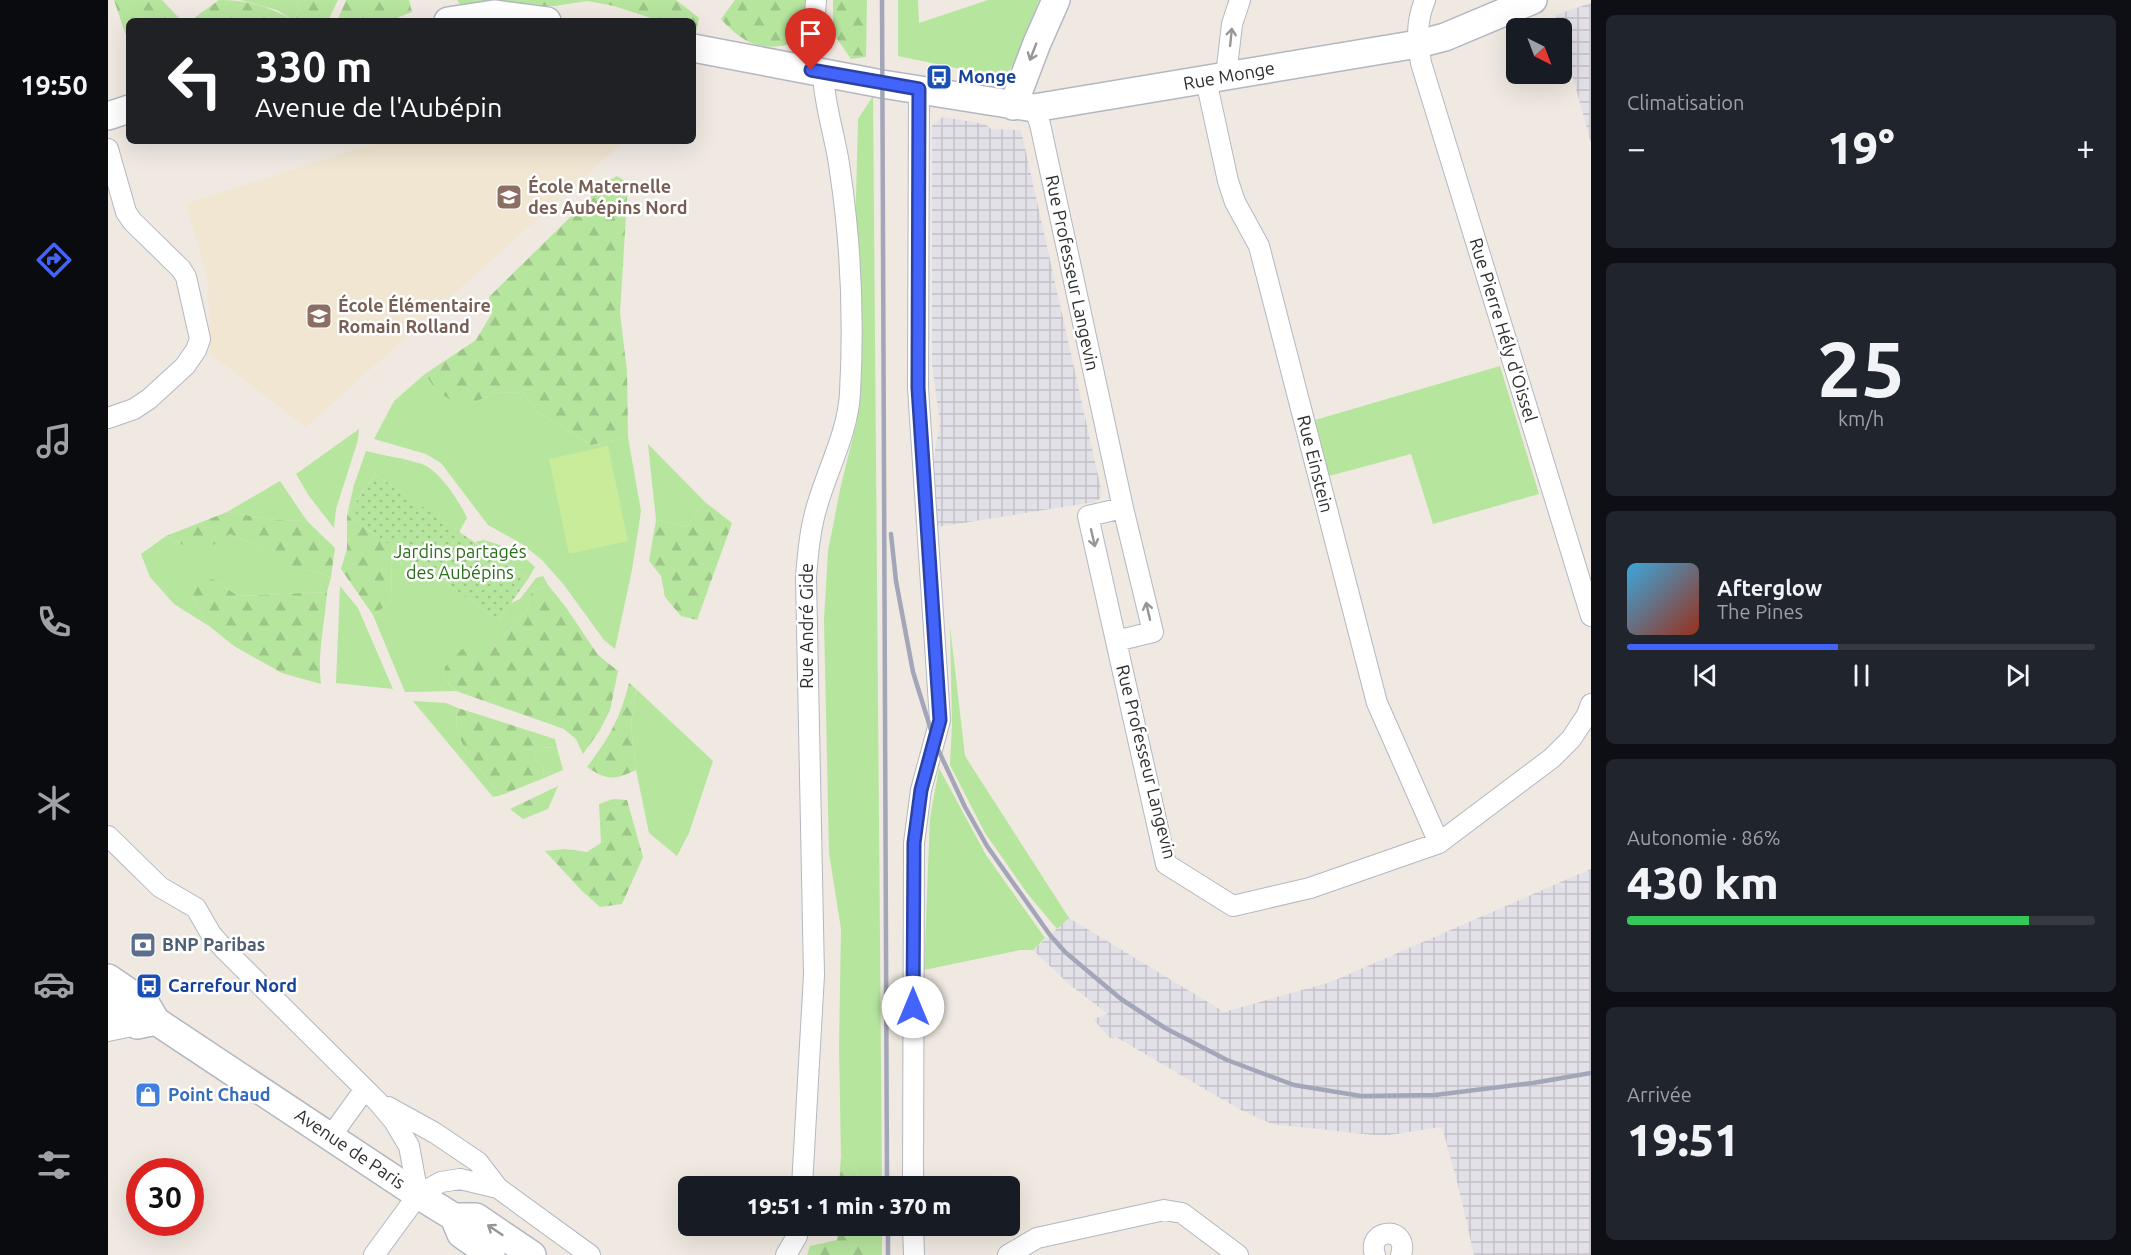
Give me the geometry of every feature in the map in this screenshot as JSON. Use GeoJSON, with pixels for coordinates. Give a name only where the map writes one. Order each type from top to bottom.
{"type":"FeatureCollection","features":[{"type":"Feature","properties":{"kind":"street","name":"Rue André Gide"},"geometry":{"type":"LineString","coordinates":[[803,1176],[814,975],[806,649],[808,541],[816,507],[848,413],[851,353],[850,268],[844,199],[840,168],[824,93],[817,72],[816,0]]}},
{"type":"Feature","properties":{"kind":"street"},"geometry":{"type":"LineString","coordinates":[[1023,107],[1037,43],[1056,0]]}},
{"type":"Feature","properties":{"kind":"street","name":"Rue Einstein"},"geometry":{"type":"LineString","coordinates":[[1240,0],[1216,78],[1228,181],[1235,201],[1259,246],[1377,703],[1439,843]]}},
{"type":"Feature","properties":{"kind":"street","name":"Rue Pierre Hély d'Oissel"},"geometry":{"type":"LineString","coordinates":[[1425,0],[1419,15],[1417,30],[1422,65],[1591,616]]}},
{"type":"Feature","properties":{"kind":"street","name":"Rue Monge"},"geometry":{"type":"LineString","coordinates":[[696,49],[1023,107],[1418,44],[1445,37],[1533,0]]}},
{"type":"Feature","properties":{"kind":"street"},"geometry":{"type":"LineString","coordinates":[[468,18],[494,14],[524,18]]}},
{"type":"Feature","properties":{"kind":"street"},"geometry":{"type":"LineString","coordinates":[[913,1176],[914,843],[921,790],[940,720],[918,388],[919,89]]}},
{"type":"Feature","properties":{"kind":"street","name":"Rue Professeur Langevin"},"geometry":{"type":"LineString","coordinates":[[1023,107],[1040,124],[1123,508],[1153,632],[1116,640]]}},
{"type":"Feature","properties":{"kind":"street"},"geometry":{"type":"LineString","coordinates":[[108,116],[126,110]]}},
{"type":"Feature","properties":{"kind":"street"},"geometry":{"type":"LineString","coordinates":[[108,150],[126,212],[186,277],[200,339],[192,358],[149,399],[134,409],[108,418]]}},
{"type":"Feature","properties":{"kind":"street","name":"Rue Professeur Langevin"},"geometry":{"type":"LineString","coordinates":[[1123,508],[1088,516],[1166,864],[1233,906],[1310,888],[1439,843],[1552,758],[1571,739],[1590,713]]}},
{"type":"Feature","properties":{"kind":"street"},"geometry":{"type":"LineString","coordinates":[[108,836],[160,887],[196,908],[211,934],[224,949],[372,1095],[406,1139],[418,1195]]}},
{"type":"Feature","properties":{"kind":"street","name":"Avenue de Paris"},"geometry":{"type":"LineString","coordinates":[[108,978],[146,1004],[147,1023]]}},
{"type":"Feature","properties":{"kind":"street","name":"Avenue de Paris"},"geometry":{"type":"LineString","coordinates":[[108,1004],[147,1023],[330,1136],[454,1217],[476,1217],[532,1255]]}},
{"type":"Feature","properties":{"kind":"street"},"geometry":{"type":"LineString","coordinates":[[108,1030],[147,1023]]}},
{"type":"Feature","properties":{"kind":"street"},"geometry":{"type":"LineString","coordinates":[[330,1136],[372,1095]]}},
{"type":"Feature","properties":{"kind":"street"},"geometry":{"type":"LineString","coordinates":[[372,1095],[478,1162],[498,1188],[590,1255]]}},
{"type":"Feature","properties":{"kind":"street"},"geometry":{"type":"LineString","coordinates":[[374,1255],[418,1195],[441,1182],[460,1179],[498,1188]]}},
{"type":"Feature","properties":{"kind":"street"},"geometry":{"type":"LineString","coordinates":[[1008,1255],[1037,1238],[1164,1210],[1182,1213],[1238,1255]]}},
{"type":"Feature","properties":{"kind":"street","name":"Avenue de Paris"},"geometry":{"type":"LineString","coordinates":[[454,1217],[461,1234],[491,1255]]}},
{"type":"Feature","properties":{"kind":"street"},"geometry":{"type":"LineString","coordinates":[[1375,1255],[1373,1247],[1377,1239],[1381,1235],[1390,1233],[1402,1242],[1401,1255]]}},
{"type":"Feature","properties":{"kind":"street"},"geometry":{"type":"LineString","coordinates":[[786,1255],[797,1236]]}},
{"type":"Feature","properties":{"kind":"street"},"geometry":{"type":"LineString","coordinates":[[914,1236],[914,1255]]}},
{"type":"Feature","properties":{"kind":"shaded area"},"geometry":{"type":"Polygon","coordinates":[[[1591,3],[1591,143],[1572,74],[1572,18],[1556,18],[1555,15],[1591,3]]]}},
{"type":"Feature","properties":{"kind":"shaded area"},"geometry":{"type":"Polygon","coordinates":[[[943,117],[985,124],[991,129],[1021,130],[1102,493],[1095,502],[937,527],[931,472],[940,424],[932,364],[932,125],[943,117]]]}},
{"type":"Feature","properties":{"kind":"shaded area","name":"École Élémentaire Romain Rolland"},"geometry":{"type":"Polygon","coordinates":[[[373,144],[621,144],[306,427],[210,354],[208,279],[186,204],[373,144]]]}},
{"type":"Feature","properties":{"kind":"shaded area"},"geometry":{"type":"Polygon","coordinates":[[[1591,869],[1591,1255],[1474,1255],[1442,1127],[1389,1135],[1373,1135],[1272,1124],[1239,1109],[1116,1037],[1110,1038],[1093,1019],[1108,1014],[1069,984],[1033,950],[1069,918],[1224,1012],[1331,982],[1591,869]]]}},
{"type":"Feature","properties":{"kind":"green space"},"geometry":{"type":"Polygon","coordinates":[[[114,0],[162,0],[179,18],[126,18],[126,36],[114,0]]]}},
{"type":"Feature","properties":{"kind":"green space"},"geometry":{"type":"Polygon","coordinates":[[[219,0],[257,5],[289,18],[194,18],[219,0]]]}},
{"type":"Feature","properties":{"kind":"green space"},"geometry":{"type":"Polygon","coordinates":[[[240,0],[297,0],[300,10],[294,18],[290,18],[277,10],[240,0]]]}},
{"type":"Feature","properties":{"kind":"green space"},"geometry":{"type":"Polygon","coordinates":[[[297,0],[338,0],[329,18],[294,18],[300,10],[297,0]]]}},
{"type":"Feature","properties":{"kind":"green space"},"geometry":{"type":"Polygon","coordinates":[[[346,0],[409,0],[412,12],[397,18],[338,18],[346,0]]]}},
{"type":"Feature","properties":{"kind":"green space"},"geometry":{"type":"Polygon","coordinates":[[[457,0],[676,0],[699,18],[696,33],[696,18],[651,18],[614,6],[587,1],[555,6],[461,6],[457,0]]]}},
{"type":"Feature","properties":{"kind":"green space"},"geometry":{"type":"Polygon","coordinates":[[[735,0],[808,0],[804,32],[795,41],[782,46],[760,46],[749,42],[721,19],[735,0]]]}},
{"type":"Feature","properties":{"kind":"green space"},"geometry":{"type":"Polygon","coordinates":[[[833,0],[867,0],[866,57],[851,59],[833,33],[833,0]]]}},
{"type":"Feature","properties":{"kind":"green space"},"geometry":{"type":"Polygon","coordinates":[[[898,0],[918,0],[919,23],[988,0],[1039,0],[1015,62],[1008,72],[995,76],[898,56],[898,0]]]}},
{"type":"Feature","properties":{"kind":"green space"},"geometry":{"type":"Polygon","coordinates":[[[873,96],[882,1176],[857,1176],[856,1171],[841,1156],[839,1048],[841,929],[829,853],[824,619],[828,551],[857,421],[862,373],[855,237],[858,119],[873,96]]]}},
{"type":"Feature","properties":{"kind":"green space"},"geometry":{"type":"Polygon","coordinates":[[[617,176],[628,183],[620,313],[627,371],[628,437],[591,445],[537,412],[523,392],[494,393],[473,403],[458,405],[436,390],[425,374],[476,340],[492,313],[489,297],[605,183],[617,176]]]}},
{"type":"Feature","properties":{"kind":"green space"},"geometry":{"type":"Polygon","coordinates":[[[1500,366],[1539,494],[1433,524],[1411,454],[1329,476],[1315,420],[1500,366]]]}},
{"type":"Feature","properties":{"kind":"green space"},"geometry":{"type":"Polygon","coordinates":[[[425,374],[436,390],[473,403],[494,393],[523,392],[537,412],[591,445],[628,437],[641,511],[632,570],[615,649],[604,640],[564,585],[542,560],[522,544],[488,525],[441,463],[426,454],[374,439],[394,401],[425,374]]]}},
{"type":"Feature","properties":{"kind":"green space"},"geometry":{"type":"Polygon","coordinates":[[[359,429],[358,440],[336,509],[334,528],[309,496],[296,474],[359,429]]]}},
{"type":"Feature","properties":{"kind":"green space"},"geometry":{"type":"Polygon","coordinates":[[[648,444],[705,502],[687,527],[656,520],[648,444]]]}},
{"type":"Feature","properties":{"kind":"green space"},"geometry":{"type":"Polygon","coordinates":[[[608,446],[628,541],[569,554],[549,459],[608,446]]]}},
{"type":"Feature","properties":{"kind":"green space"},"geometry":{"type":"Polygon","coordinates":[[[366,451],[429,467],[454,495],[467,518],[459,532],[375,474],[347,515],[354,485],[366,451]]]}},
{"type":"Feature","properties":{"kind":"green space","name":"Jardins partagés des Aubépins"},"geometry":{"type":"Polygon","coordinates":[[[375,474],[528,579],[499,620],[347,515],[375,474]]]}},
{"type":"Feature","properties":{"kind":"green space"},"geometry":{"type":"Polygon","coordinates":[[[280,481],[307,521],[277,520],[227,512],[280,481]]]}},
{"type":"Feature","properties":{"kind":"green space"},"geometry":{"type":"Polygon","coordinates":[[[705,502],[732,523],[697,620],[681,616],[665,597],[661,576],[649,561],[656,520],[687,527],[705,502]]]}},
{"type":"Feature","properties":{"kind":"green space"},"geometry":{"type":"Polygon","coordinates":[[[227,512],[277,520],[307,521],[335,548],[331,577],[310,570],[293,572],[263,550],[230,534],[213,545],[183,545],[166,536],[227,512]]]}},
{"type":"Feature","properties":{"kind":"green space"},"geometry":{"type":"Polygon","coordinates":[[[347,515],[392,546],[390,603],[373,615],[341,569],[347,549],[347,515]]]}},
{"type":"Feature","properties":{"kind":"green space"},"geometry":{"type":"Polygon","coordinates":[[[230,534],[279,559],[293,571],[310,570],[331,577],[327,592],[238,596],[213,579],[193,597],[209,626],[174,604],[150,577],[141,554],[166,536],[183,545],[230,534]]]}},
{"type":"Feature","properties":{"kind":"green space"},"geometry":{"type":"Polygon","coordinates":[[[483,540],[511,550],[535,567],[528,579],[475,542],[483,540]]]}},
{"type":"Feature","properties":{"kind":"green space"},"geometry":{"type":"Polygon","coordinates":[[[392,546],[499,620],[511,603],[520,599],[536,578],[543,576],[548,585],[532,591],[527,610],[492,649],[478,649],[443,678],[456,691],[405,692],[373,615],[390,603],[392,546]]]}},
{"type":"Feature","properties":{"kind":"green space"},"geometry":{"type":"Polygon","coordinates":[[[213,579],[238,596],[327,592],[321,649],[321,684],[282,673],[234,646],[209,626],[193,597],[196,586],[213,579]]]}},
{"type":"Feature","properties":{"kind":"green space"},"geometry":{"type":"Polygon","coordinates":[[[548,585],[598,655],[618,671],[610,710],[600,730],[583,754],[576,739],[564,729],[456,691],[443,678],[445,667],[462,649],[492,649],[527,610],[532,591],[548,585]]]}},
{"type":"Feature","properties":{"kind":"green space"},"geometry":{"type":"Polygon","coordinates":[[[340,586],[358,608],[393,689],[336,683],[340,586]]]}},
{"type":"Feature","properties":{"kind":"green space"},"geometry":{"type":"Polygon","coordinates":[[[950,626],[965,756],[1069,918],[1057,929],[1027,893],[985,833],[950,765],[952,725],[950,626]]]}},
{"type":"Feature","properties":{"kind":"green space"},"geometry":{"type":"Polygon","coordinates":[[[629,683],[636,689],[631,725],[636,770],[622,776],[606,777],[587,767],[613,728],[629,683]]]}},
{"type":"Feature","properties":{"kind":"green space"},"geometry":{"type":"Polygon","coordinates":[[[636,689],[713,761],[689,833],[677,856],[649,833],[636,770],[631,725],[636,689]]]}},
{"type":"Feature","properties":{"kind":"green space"},"geometry":{"type":"Polygon","coordinates":[[[413,701],[446,703],[458,708],[456,720],[462,743],[477,766],[502,795],[493,797],[413,701]]]}},
{"type":"Feature","properties":{"kind":"green space"},"geometry":{"type":"Polygon","coordinates":[[[458,708],[555,739],[557,748],[540,747],[534,758],[543,765],[544,778],[502,795],[477,766],[462,743],[456,720],[458,708]]]}},
{"type":"Feature","properties":{"kind":"green space"},"geometry":{"type":"Polygon","coordinates":[[[540,747],[557,748],[563,770],[544,778],[543,765],[534,758],[540,747]]]}},
{"type":"Feature","properties":{"kind":"green space"},"geometry":{"type":"Polygon","coordinates":[[[939,768],[986,855],[1045,938],[1033,950],[1020,950],[924,970],[930,818],[939,768]]]}},
{"type":"Feature","properties":{"kind":"green space"},"geometry":{"type":"Polygon","coordinates":[[[558,786],[548,809],[523,819],[510,809],[558,786]]]}},
{"type":"Feature","properties":{"kind":"green space"},"geometry":{"type":"Polygon","coordinates":[[[613,799],[627,800],[643,857],[622,904],[600,907],[545,851],[565,849],[587,852],[601,843],[599,804],[613,799]]]}},
{"type":"Feature","properties":{"kind":"green space"},"geometry":{"type":"Polygon","coordinates":[[[841,1156],[856,1171],[857,1176],[840,1176],[841,1156]]]}},
{"type":"Feature","properties":{"kind":"green space"},"geometry":{"type":"Polygon","coordinates":[[[837,1236],[863,1236],[863,1255],[807,1255],[810,1246],[837,1240],[837,1236]]]}},
{"type":"Feature","properties":{"kind":"green space"},"geometry":{"type":"Polygon","coordinates":[[[863,1236],[882,1236],[882,1255],[863,1255],[863,1236]]]}},
{"type":"Feature","properties":{"kind":"railway"},"geometry":{"type":"LineString","coordinates":[[882,0],[887,1176]]}},
{"type":"Feature","properties":{"kind":"railway"},"geometry":{"type":"LineString","coordinates":[[891,534],[896,581],[913,672],[935,743],[965,807],[987,846],[1050,935],[1065,952],[1121,999],[1165,1028],[1227,1060],[1294,1085],[1361,1096],[1435,1095],[1533,1083],[1591,1073]]}},
{"type":"Feature","properties":{"kind":"railway"},"geometry":{"type":"LineString","coordinates":[[888,1236],[888,1255]]}},
{"type":"Feature","properties":{"kind":"place","name":"Monge"},"geometry":{"type":"Point","coordinates":[939,77]}},
{"type":"Feature","properties":{"kind":"place","name":"École Maternelle des Aubépins Nord"},"geometry":{"type":"Point","coordinates":[509,197]}},
{"type":"Feature","properties":{"kind":"place","name":"École Élémentaire Romain Rolland"},"geometry":{"type":"Point","coordinates":[319,316]}},
{"type":"Feature","properties":{"kind":"place","name":"BNP Paribas"},"geometry":{"type":"Point","coordinates":[143,945]}},
{"type":"Feature","properties":{"kind":"place","name":"Carrefour Nord"},"geometry":{"type":"Point","coordinates":[149,986]}},
{"type":"Feature","properties":{"kind":"place","name":"Point Chaud"},"geometry":{"type":"Point","coordinates":[148,1095]}},
{"type":"Feature","properties":{"kind":"route"},"geometry":{"type":"LineString","coordinates":[[811,70],[919,89],[918,388],[940,720],[921,790],[914,843],[913,1007]]}}]}
